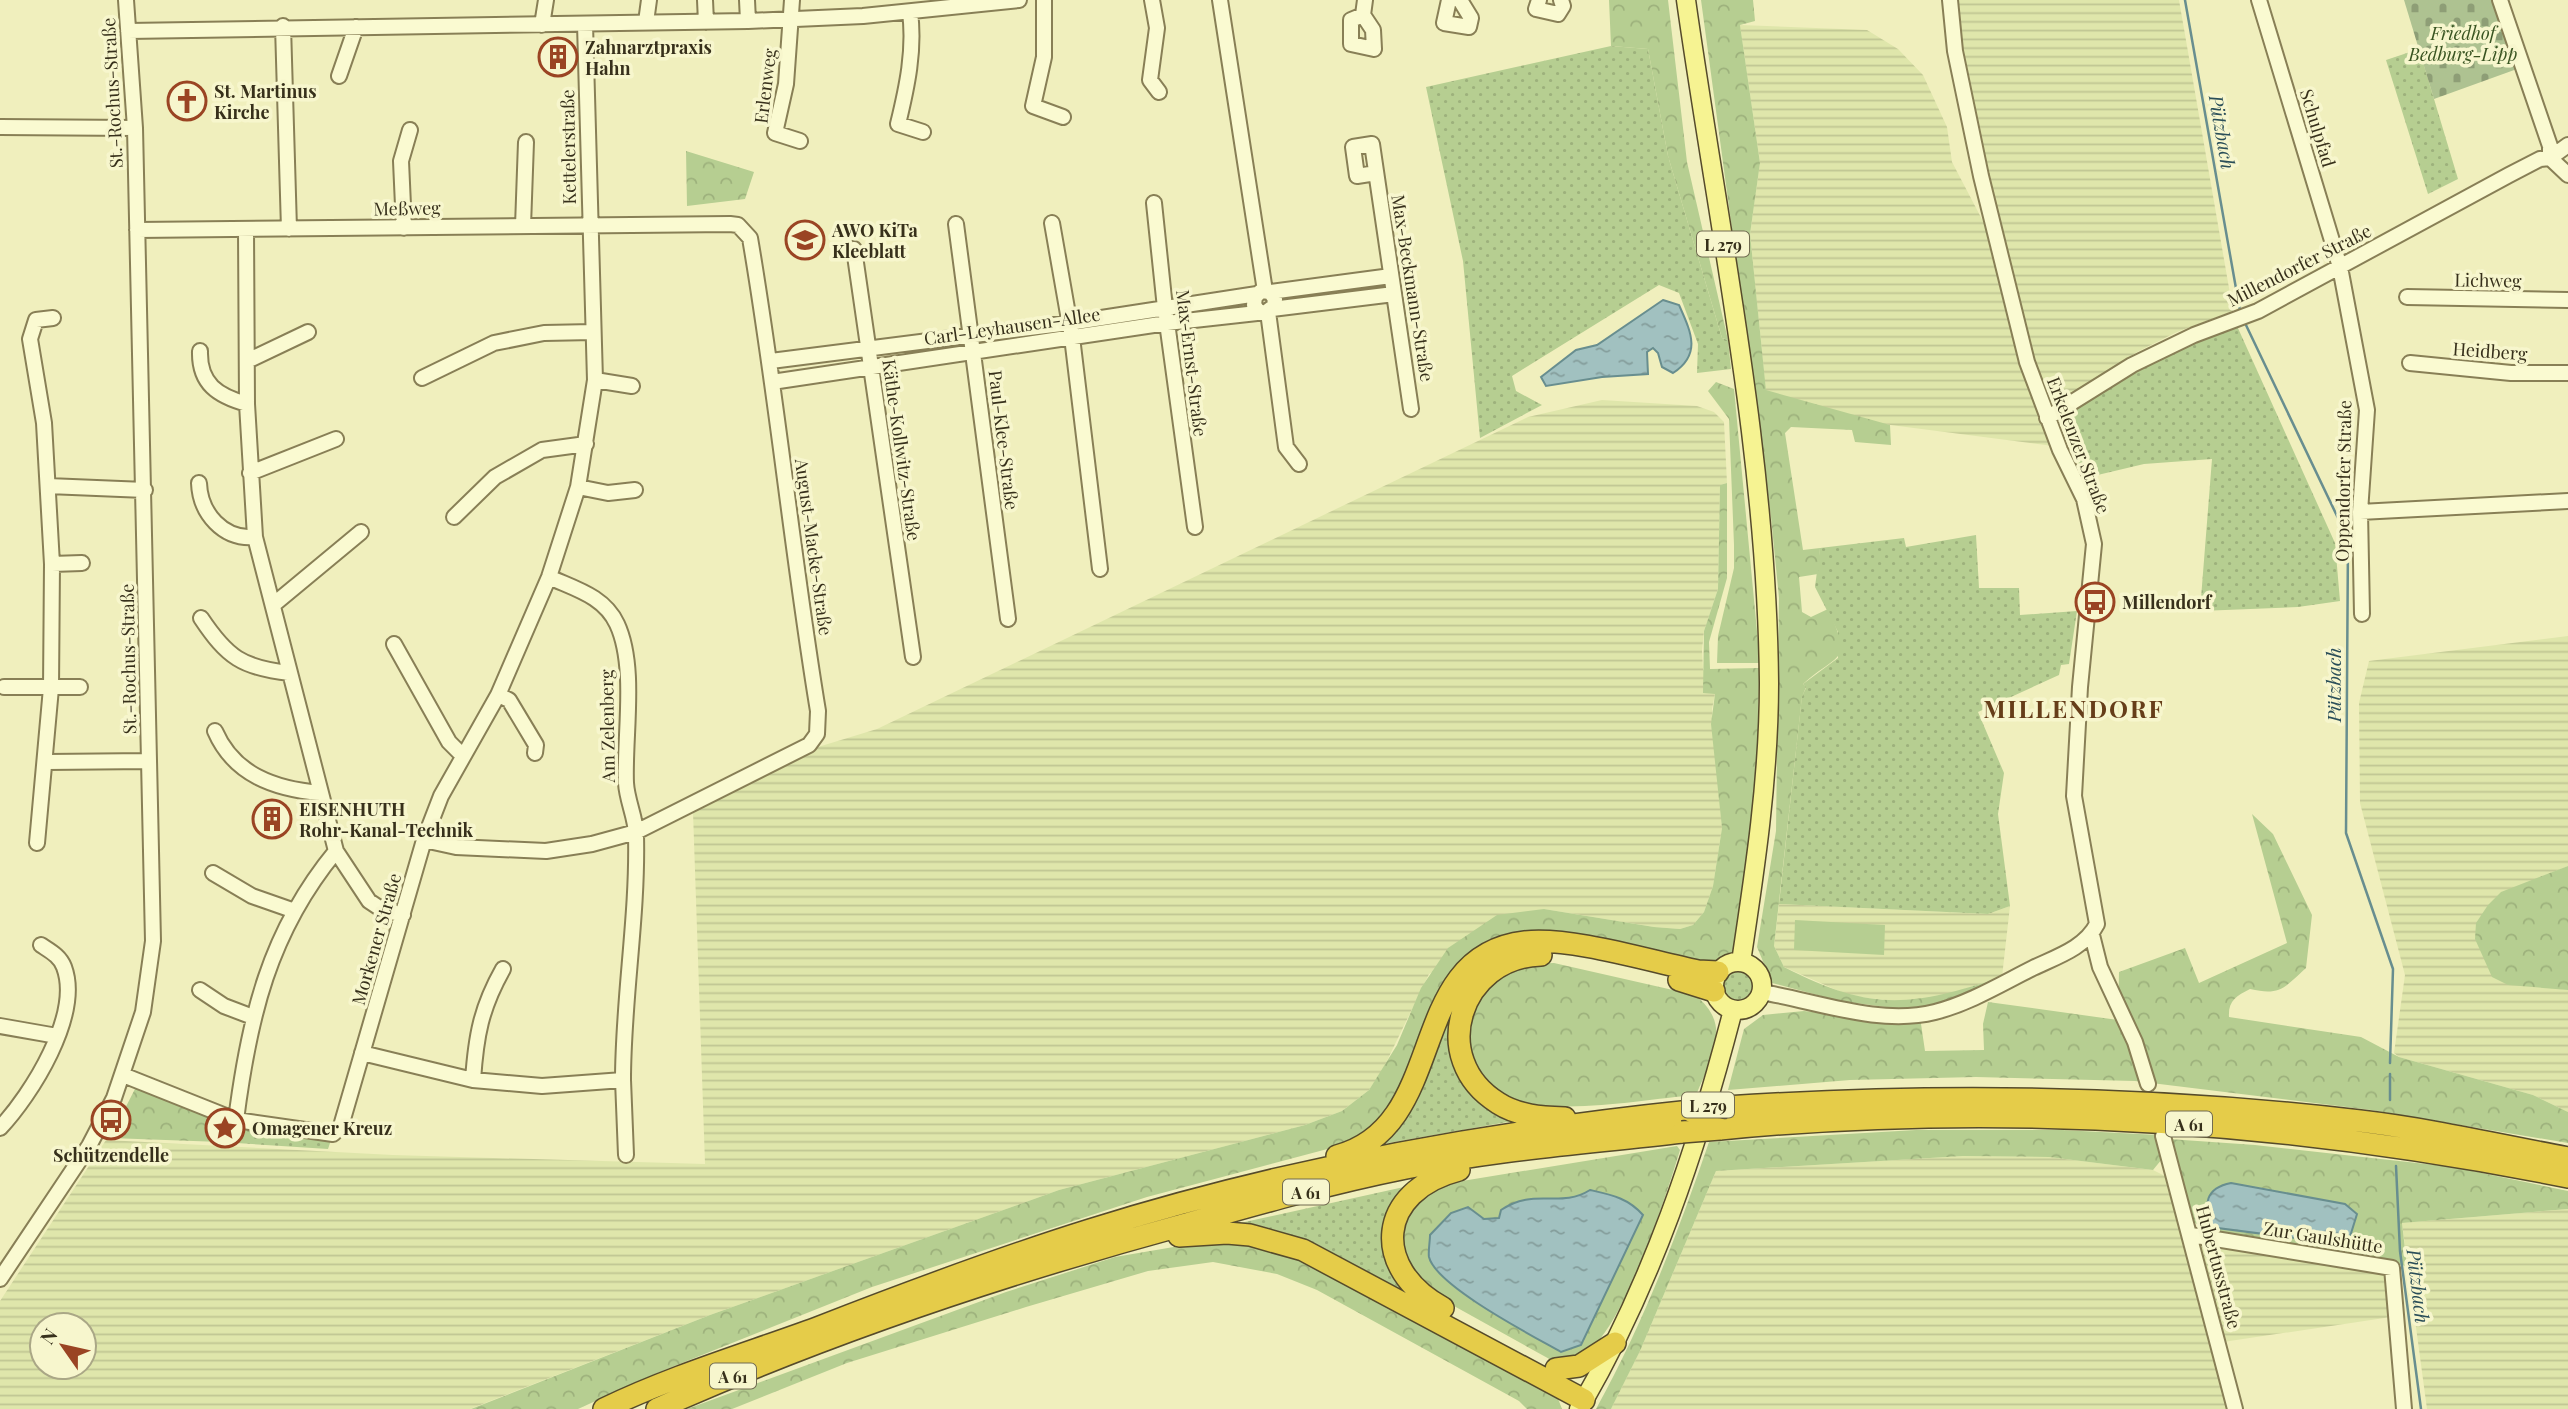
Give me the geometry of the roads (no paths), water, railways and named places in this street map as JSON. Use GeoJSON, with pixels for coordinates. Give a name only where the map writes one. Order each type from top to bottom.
{"type":"FeatureCollection","features":[{"type":"Feature","properties":{"kind":"highway"},"geometry":{"type":"LineString","coordinates":[[1261,1183],[1296,1168],[1345,1154],[1382,1131],[1408,1097],[1433,1029],[1454,984],[1478,960],[1502,947],[1528,942],[1569,944],[1698,971],[1716,982]]}},
{"type":"Feature","properties":{"kind":"highway"},"geometry":{"type":"LineString","coordinates":[[1616,1119],[1529,1115],[1512,1110],[1487,1095],[1469,1074],[1459,1039],[1463,1011],[1475,987],[1504,963],[1530,955],[1555,955],[1696,984],[1716,982]]}},
{"type":"Feature","properties":{"kind":"highway","name":"A 61"},"geometry":{"type":"LineString","coordinates":[[604,1409],[958,1274],[1091,1230],[1261,1183],[1402,1153],[1616,1119],[1726,1107],[1901,1099],[2048,1098],[2223,1107],[2363,1121],[2568,1158]]}},
{"type":"Feature","properties":{"kind":"highway","name":"A 61"},"geometry":{"type":"LineString","coordinates":[[657,1409],[810,1345],[963,1290],[1102,1247],[1269,1201],[1407,1168],[1514,1152],[1805,1121],[1882,1118],[2123,1118],[2305,1133],[2418,1149],[2568,1177]]}},
{"type":"Feature","properties":{"kind":"highway"},"geometry":{"type":"LineString","coordinates":[[1514,1152],[1446,1173],[1418,1188],[1400,1207],[1395,1219],[1394,1255],[1403,1276],[1430,1301],[1556,1369],[1585,1399]]}},
{"type":"Feature","properties":{"kind":"highway"},"geometry":{"type":"LineString","coordinates":[[1102,1247],[1125,1249],[1170,1237],[1205,1233],[1250,1235],[1286,1244],[1348,1271],[1585,1399]]}},
{"type":"Feature","properties":{"kind":"highway"},"geometry":{"type":"LineString","coordinates":[[1556,1369],[1579,1366],[1615,1343]]}},
{"type":"Feature","properties":{"kind":"main road","name":"L 279"},"geometry":{"type":"LineString","coordinates":[[1686,0],[1745,386],[1766,583],[1769,685],[1766,763],[1741,962]]}},
{"type":"Feature","properties":{"kind":"main road"},"geometry":{"type":"LineString","coordinates":[[1741,962],[1755,969],[1762,984],[1761,992],[1747,1009],[1733,1010],[1721,1003],[1716,982],[1728,964],[1741,962]]}},
{"type":"Feature","properties":{"kind":"main road","name":"L 279"},"geometry":{"type":"LineString","coordinates":[[1585,1399],[1615,1343],[1678,1198],[1710,1100],[1733,1010]]}},
{"type":"Feature","properties":{"kind":"street","name":"St.-Rochus-Straße"},"geometry":{"type":"LineString","coordinates":[[2,1272],[89,1146],[123,1075],[142,1012],[153,940],[135,128],[126,0]]}},
{"type":"Feature","properties":{"kind":"street"},"geometry":{"type":"LineString","coordinates":[[542,25],[546,0]]}},
{"type":"Feature","properties":{"kind":"street"},"geometry":{"type":"LineString","coordinates":[[646,22],[649,0]]}},
{"type":"Feature","properties":{"kind":"street"},"geometry":{"type":"LineString","coordinates":[[705,0],[705,22]]}},
{"type":"Feature","properties":{"kind":"street"},"geometry":{"type":"LineString","coordinates":[[747,0],[748,21]]}},
{"type":"Feature","properties":{"kind":"street"},"geometry":{"type":"LineString","coordinates":[[790,20],[792,0]]}},
{"type":"Feature","properties":{"kind":"street"},"geometry":{"type":"LineString","coordinates":[[128,30],[790,20],[909,12],[1019,0]]}},
{"type":"Feature","properties":{"kind":"street"},"geometry":{"type":"LineString","coordinates":[[1044,0],[1044,57],[1032,106],[1063,117]]}},
{"type":"Feature","properties":{"kind":"street"},"geometry":{"type":"LineString","coordinates":[[1152,0],[1157,28],[1150,80],[1159,92]]}},
{"type":"Feature","properties":{"kind":"street"},"geometry":{"type":"LineString","coordinates":[[1220,0],[1264,292],[1275,299],[1266,311],[1286,447],[1299,464]]}},
{"type":"Feature","properties":{"kind":"street"},"geometry":{"type":"LineString","coordinates":[[1363,15],[1365,0]]}},
{"type":"Feature","properties":{"kind":"street"},"geometry":{"type":"LineString","coordinates":[[1449,0],[1444,23],[1469,27],[1471,18],[1460,0]]}},
{"type":"Feature","properties":{"kind":"street"},"geometry":{"type":"LineString","coordinates":[[1539,0],[1536,9],[1558,14],[1563,6],[1561,0]]}},
{"type":"Feature","properties":{"kind":"street","name":"Erkelenzer Straße"},"geometry":{"type":"LineString","coordinates":[[1950,0],[1955,51],[1980,176],[2027,362],[2047,418],[2084,499],[2094,544],[2080,687],[2074,796],[2079,838],[2097,912],[2097,924],[2092,935]]}},
{"type":"Feature","properties":{"kind":"street","name":"Schulpfad"},"geometry":{"type":"LineString","coordinates":[[2259,0],[2340,267]]}},
{"type":"Feature","properties":{"kind":"street"},"geometry":{"type":"LineString","coordinates":[[2500,0],[2550,146],[2550,158],[2568,175]]}},
{"type":"Feature","properties":{"kind":"street"},"geometry":{"type":"LineString","coordinates":[[909,12],[913,34],[907,85],[898,124],[923,132]]}},
{"type":"Feature","properties":{"kind":"street","name":"Erlenweg"},"geometry":{"type":"LineString","coordinates":[[790,20],[786,84],[775,133],[800,141]]}},
{"type":"Feature","properties":{"kind":"street","name":"Kettelerstraße"},"geometry":{"type":"LineString","coordinates":[[585,24],[589,227]]}},
{"type":"Feature","properties":{"kind":"street"},"geometry":{"type":"LineString","coordinates":[[283,26],[289,229]]}},
{"type":"Feature","properties":{"kind":"street"},"geometry":{"type":"LineString","coordinates":[[339,76],[356,27]]}},
{"type":"Feature","properties":{"kind":"street"},"geometry":{"type":"LineString","coordinates":[[0,127],[135,128]]}},
{"type":"Feature","properties":{"kind":"street"},"geometry":{"type":"LineString","coordinates":[[404,228],[401,162],[410,130]]}},
{"type":"Feature","properties":{"kind":"street"},"geometry":{"type":"LineString","coordinates":[[523,226],[526,142]]}},
{"type":"Feature","properties":{"kind":"street","name":"Millendorfer Straße"},"geometry":{"type":"LineString","coordinates":[[2047,418],[2132,365],[2194,335],[2242,317],[2509,175],[2540,159],[2550,158],[2568,145]]}},
{"type":"Feature","properties":{"kind":"street","name":"Max-Beckmann-Straße"},"geometry":{"type":"LineString","coordinates":[[1376,173],[1411,409]]}},
{"type":"Feature","properties":{"kind":"street","name":"Max-Ernst-Straße"},"geometry":{"type":"LineString","coordinates":[[1154,203],[1165,308],[1195,527]]}},
{"type":"Feature","properties":{"kind":"street"},"geometry":{"type":"LineString","coordinates":[[1052,223],[1070,330],[1100,569]]}},
{"type":"Feature","properties":{"kind":"street","name":"August-Macke-Straße"},"geometry":{"type":"LineString","coordinates":[[424,840],[456,847],[546,850],[636,832],[809,745],[817,734],[818,711],[771,361],[750,237],[745,230],[730,224],[678,226]]}},
{"type":"Feature","properties":{"kind":"street","name":"Paul-Klee-Straße"},"geometry":{"type":"LineString","coordinates":[[956,224],[1008,619]]}},
{"type":"Feature","properties":{"kind":"street","name":"Meßweg"},"geometry":{"type":"LineString","coordinates":[[137,230],[678,226]]}},
{"type":"Feature","properties":{"kind":"street","name":"Morkener Straße"},"geometry":{"type":"LineString","coordinates":[[236,1120],[332,1134],[341,1126],[424,840],[441,796],[498,695],[549,578],[578,487],[595,380],[589,227]]}},
{"type":"Feature","properties":{"kind":"street"},"geometry":{"type":"LineString","coordinates":[[246,230],[247,404],[255,537],[336,851],[369,901],[381,909],[403,915]]}},
{"type":"Feature","properties":{"kind":"street","name":"Käthe-Kollwitz-Straße"},"geometry":{"type":"LineString","coordinates":[[854,249],[913,657]]}},
{"type":"Feature","properties":{"kind":"street","name":"Oppendorfer Straße"},"geometry":{"type":"LineString","coordinates":[[2340,267],[2367,411],[2360,512],[2362,614]]}},
{"type":"Feature","properties":{"kind":"street","name":"Carl-Leyhausen-Allee"},"geometry":{"type":"LineString","coordinates":[[772,382],[973,352],[1165,308],[1391,276]]}},
{"type":"Feature","properties":{"kind":"street","name":"Carl-Leyhausen-Allee"},"geometry":{"type":"LineString","coordinates":[[771,361],[970,335],[1167,323],[1394,294]]}},
{"type":"Feature","properties":{"kind":"street","name":"Lichweg"},"geometry":{"type":"LineString","coordinates":[[2407,297],[2568,300]]}},
{"type":"Feature","properties":{"kind":"street"},"geometry":{"type":"LineString","coordinates":[[37,843],[47,761],[51,688],[52,564],[44,424],[30,339],[36,320],[53,318]]}},
{"type":"Feature","properties":{"kind":"street"},"geometry":{"type":"LineString","coordinates":[[247,361],[308,332]]}},
{"type":"Feature","properties":{"kind":"street"},"geometry":{"type":"LineString","coordinates":[[422,378],[494,343],[544,333],[593,332]]}},
{"type":"Feature","properties":{"kind":"street"},"geometry":{"type":"LineString","coordinates":[[200,351],[203,377],[223,398],[247,404]]}},
{"type":"Feature","properties":{"kind":"street","name":"Heidberg"},"geometry":{"type":"LineString","coordinates":[[2410,363],[2511,373],[2568,373]]}},
{"type":"Feature","properties":{"kind":"street"},"geometry":{"type":"LineString","coordinates":[[595,380],[632,386]]}},
{"type":"Feature","properties":{"kind":"street"},"geometry":{"type":"LineString","coordinates":[[250,473],[336,439]]}},
{"type":"Feature","properties":{"kind":"street"},"geometry":{"type":"LineString","coordinates":[[454,517],[495,477],[542,450],[586,444]]}},
{"type":"Feature","properties":{"kind":"street"},"geometry":{"type":"LineString","coordinates":[[199,483],[200,503],[222,530],[243,538],[255,537]]}},
{"type":"Feature","properties":{"kind":"street"},"geometry":{"type":"LineString","coordinates":[[48,486],[145,490]]}},
{"type":"Feature","properties":{"kind":"street"},"geometry":{"type":"LineString","coordinates":[[578,487],[608,493],[635,490]]}},
{"type":"Feature","properties":{"kind":"street"},"geometry":{"type":"LineString","coordinates":[[2360,512],[2568,501]]}},
{"type":"Feature","properties":{"kind":"street"},"geometry":{"type":"LineString","coordinates":[[273,605],[362,532]]}},
{"type":"Feature","properties":{"kind":"street"},"geometry":{"type":"LineString","coordinates":[[52,564],[82,563]]}},
{"type":"Feature","properties":{"kind":"street","name":"Am Zelenberg"},"geometry":{"type":"LineString","coordinates":[[549,578],[595,597],[616,622],[625,657],[626,785],[636,832],[623,1017],[626,1155]]}},
{"type":"Feature","properties":{"kind":"street"},"geometry":{"type":"LineString","coordinates":[[201,618],[218,643],[239,662],[263,670],[290,673]]}},
{"type":"Feature","properties":{"kind":"street"},"geometry":{"type":"LineString","coordinates":[[394,644],[449,742],[462,755]]}},
{"type":"Feature","properties":{"kind":"street"},"geometry":{"type":"LineString","coordinates":[[4,687],[80,687]]}},
{"type":"Feature","properties":{"kind":"street"},"geometry":{"type":"LineString","coordinates":[[498,695],[509,700],[536,745],[535,752]]}},
{"type":"Feature","properties":{"kind":"street"},"geometry":{"type":"LineString","coordinates":[[215,730],[221,744],[253,777],[288,790],[320,793]]}},
{"type":"Feature","properties":{"kind":"street"},"geometry":{"type":"LineString","coordinates":[[47,761],[149,761]]}},
{"type":"Feature","properties":{"kind":"street"},"geometry":{"type":"LineString","coordinates":[[123,1075],[236,1120],[245,1051],[253,1017],[292,910],[336,851]]}},
{"type":"Feature","properties":{"kind":"street"},"geometry":{"type":"LineString","coordinates":[[213,873],[252,896],[292,910]]}},
{"type":"Feature","properties":{"kind":"street"},"geometry":{"type":"LineString","coordinates":[[1761,992],[1871,1013],[1902,1015],[1934,1012],[1984,992],[2075,947],[2092,935],[2101,967],[2135,1042],[2148,1084]]}},
{"type":"Feature","properties":{"kind":"street"},"geometry":{"type":"LineString","coordinates":[[0,1128],[16,1111],[39,1076],[57,1036],[67,999],[64,967],[55,953],[41,945]]}},
{"type":"Feature","properties":{"kind":"street"},"geometry":{"type":"LineString","coordinates":[[473,1080],[476,1037],[485,1000],[503,969]]}},
{"type":"Feature","properties":{"kind":"street"},"geometry":{"type":"LineString","coordinates":[[200,990],[224,1006],[253,1017]]}},
{"type":"Feature","properties":{"kind":"street"},"geometry":{"type":"LineString","coordinates":[[0,1026],[57,1036]]}},
{"type":"Feature","properties":{"kind":"street"},"geometry":{"type":"LineString","coordinates":[[362,1053],[473,1080],[542,1086],[623,1080]]}},
{"type":"Feature","properties":{"kind":"street","name":"Hubertusstraße"},"geometry":{"type":"LineString","coordinates":[[2163,1136],[2235,1409]]}},
{"type":"Feature","properties":{"kind":"street","name":"Zur Gaulshütte"},"geometry":{"type":"LineString","coordinates":[[2191,1235],[2392,1268],[2404,1409]]}},
{"type":"Feature","properties":{"kind":"water"},"geometry":{"type":"Polygon","coordinates":[[[1663,300],[1679,305],[1690,333],[1691,350],[1688,358],[1673,373],[1662,367],[1658,353],[1653,348],[1647,352],[1648,374],[1602,377],[1546,386],[1541,377],[1576,350],[1597,345],[1663,300]]]}},
{"type":"Feature","properties":{"kind":"water"},"geometry":{"type":"Polygon","coordinates":[[[2231,1183],[2345,1204],[2357,1214],[2348,1243],[2210,1227],[2208,1198],[2222,1185],[2231,1183]]]}},
{"type":"Feature","properties":{"kind":"water"},"geometry":{"type":"Polygon","coordinates":[[[1590,1190],[1625,1201],[1643,1215],[1581,1345],[1561,1352],[1509,1323],[1449,1282],[1429,1257],[1430,1235],[1451,1213],[1468,1207],[1484,1219],[1499,1218],[1501,1210],[1513,1203],[1568,1198],[1590,1190]]]}},
{"type":"Feature","properties":{"kind":"waterway","name":"Pützbach"},"geometry":{"type":"LineString","coordinates":[[2185,0],[2240,311]]}},
{"type":"Feature","properties":{"kind":"waterway","name":"Pützbach"},"geometry":{"type":"LineString","coordinates":[[2245,323],[2348,539],[2346,833],[2393,969],[2390,1063]]}},
{"type":"Feature","properties":{"kind":"waterway","name":"Pützbach"},"geometry":{"type":"LineString","coordinates":[[2390,1074],[2390,1100]]}},
{"type":"Feature","properties":{"kind":"waterway","name":"Pützbach"},"geometry":{"type":"LineString","coordinates":[[2396,1166],[2400,1251],[2421,1409]]}},
{"type":"Feature","properties":{"kind":"place","name":"Zahnarztpraxis Hahn"},"geometry":{"type":"Point","coordinates":[558,57]}},
{"type":"Feature","properties":{"kind":"place","name":"St. Martinus Kirche"},"geometry":{"type":"Point","coordinates":[187,101]}},
{"type":"Feature","properties":{"kind":"place","name":"AWO KiTa Kleeblatt"},"geometry":{"type":"Point","coordinates":[805,240]}},
{"type":"Feature","properties":{"kind":"place","name":"Millendorf"},"geometry":{"type":"Point","coordinates":[2095,602]}},
{"type":"Feature","properties":{"kind":"place","name":"EISENHUTH Rohr-Kanal-Technik"},"geometry":{"type":"Point","coordinates":[272,819]}},
{"type":"Feature","properties":{"kind":"place","name":"Schützendelle"},"geometry":{"type":"Point","coordinates":[111,1120]}},
{"type":"Feature","properties":{"kind":"place","name":"Omagener Kreuz"},"geometry":{"type":"Point","coordinates":[225,1128]}},
{"type":"Feature","properties":{"kind":"district","name":"MILLENDORF"},"geometry":{"type":"Point","coordinates":[2074,708]}},
{"type":"Feature","properties":{"kind":"park label","name":"Friedhof Bedburg-Lipp"},"geometry":{"type":"Point","coordinates":[2463,43]}}]}
